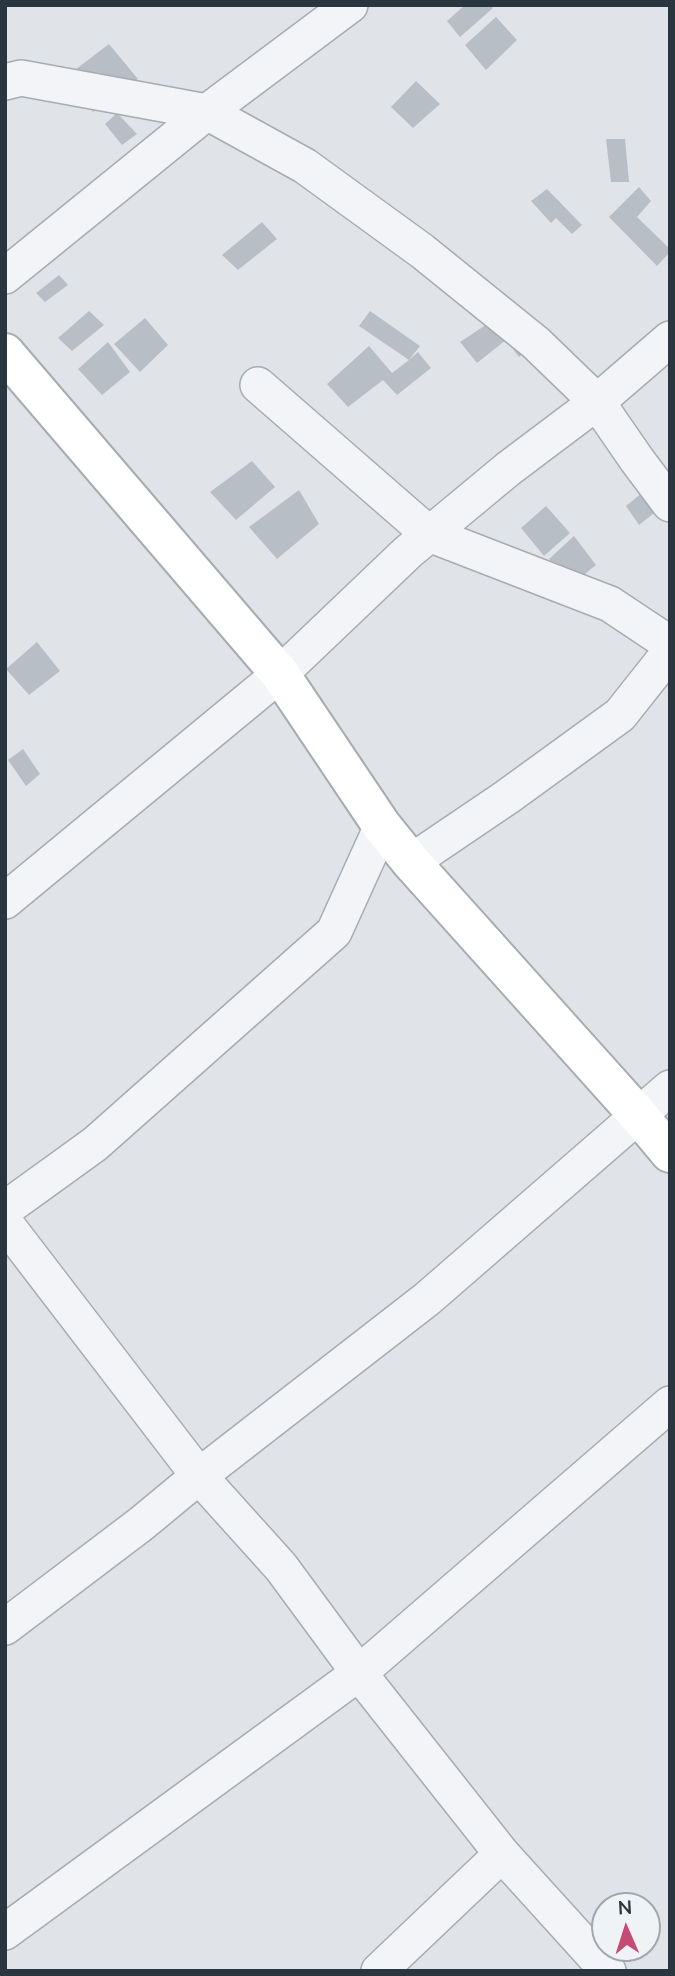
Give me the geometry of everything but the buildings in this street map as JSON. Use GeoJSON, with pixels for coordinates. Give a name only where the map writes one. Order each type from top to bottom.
{"type":"FeatureCollection","features":[{"type":"Feature","properties":{"kind":"main road"},"geometry":{"type":"LineString","coordinates":[[5,353],[280,674],[382,826],[411,862],[670,1153]]}},
{"type":"Feature","properties":{"kind":"street"},"geometry":{"type":"LineString","coordinates":[[5,276],[207,112],[350,5]]}},
{"type":"Feature","properties":{"kind":"street"},"geometry":{"type":"LineString","coordinates":[[5,82],[21,78],[207,112],[305,166],[422,251],[536,343],[597,402],[670,504]]}},
{"type":"Feature","properties":{"kind":"street"},"geometry":{"type":"LineString","coordinates":[[5,901],[280,674],[429,534],[508,469],[597,402],[670,339]]}},
{"type":"Feature","properties":{"kind":"street"},"geometry":{"type":"LineString","coordinates":[[258,385],[429,534],[610,604],[670,644]]}},
{"type":"Feature","properties":{"kind":"street"},"geometry":{"type":"LineString","coordinates":[[411,862],[621,715],[670,652]]}},
{"type":"Feature","properties":{"kind":"street"},"geometry":{"type":"LineString","coordinates":[[5,1209],[95,1144],[334,932],[382,826]]}},
{"type":"Feature","properties":{"kind":"street"},"geometry":{"type":"LineString","coordinates":[[5,1627],[141,1524],[427,1299],[670,1088]]}},
{"type":"Feature","properties":{"kind":"street"},"geometry":{"type":"LineString","coordinates":[[5,1223],[199,1476],[281,1567],[359,1674],[502,1854],[608,1971]]}},
{"type":"Feature","properties":{"kind":"street"},"geometry":{"type":"LineString","coordinates":[[5,1932],[359,1674],[670,1404]]}},
{"type":"Feature","properties":{"kind":"street"},"geometry":{"type":"LineString","coordinates":[[379,1971],[502,1854]]}}]}
